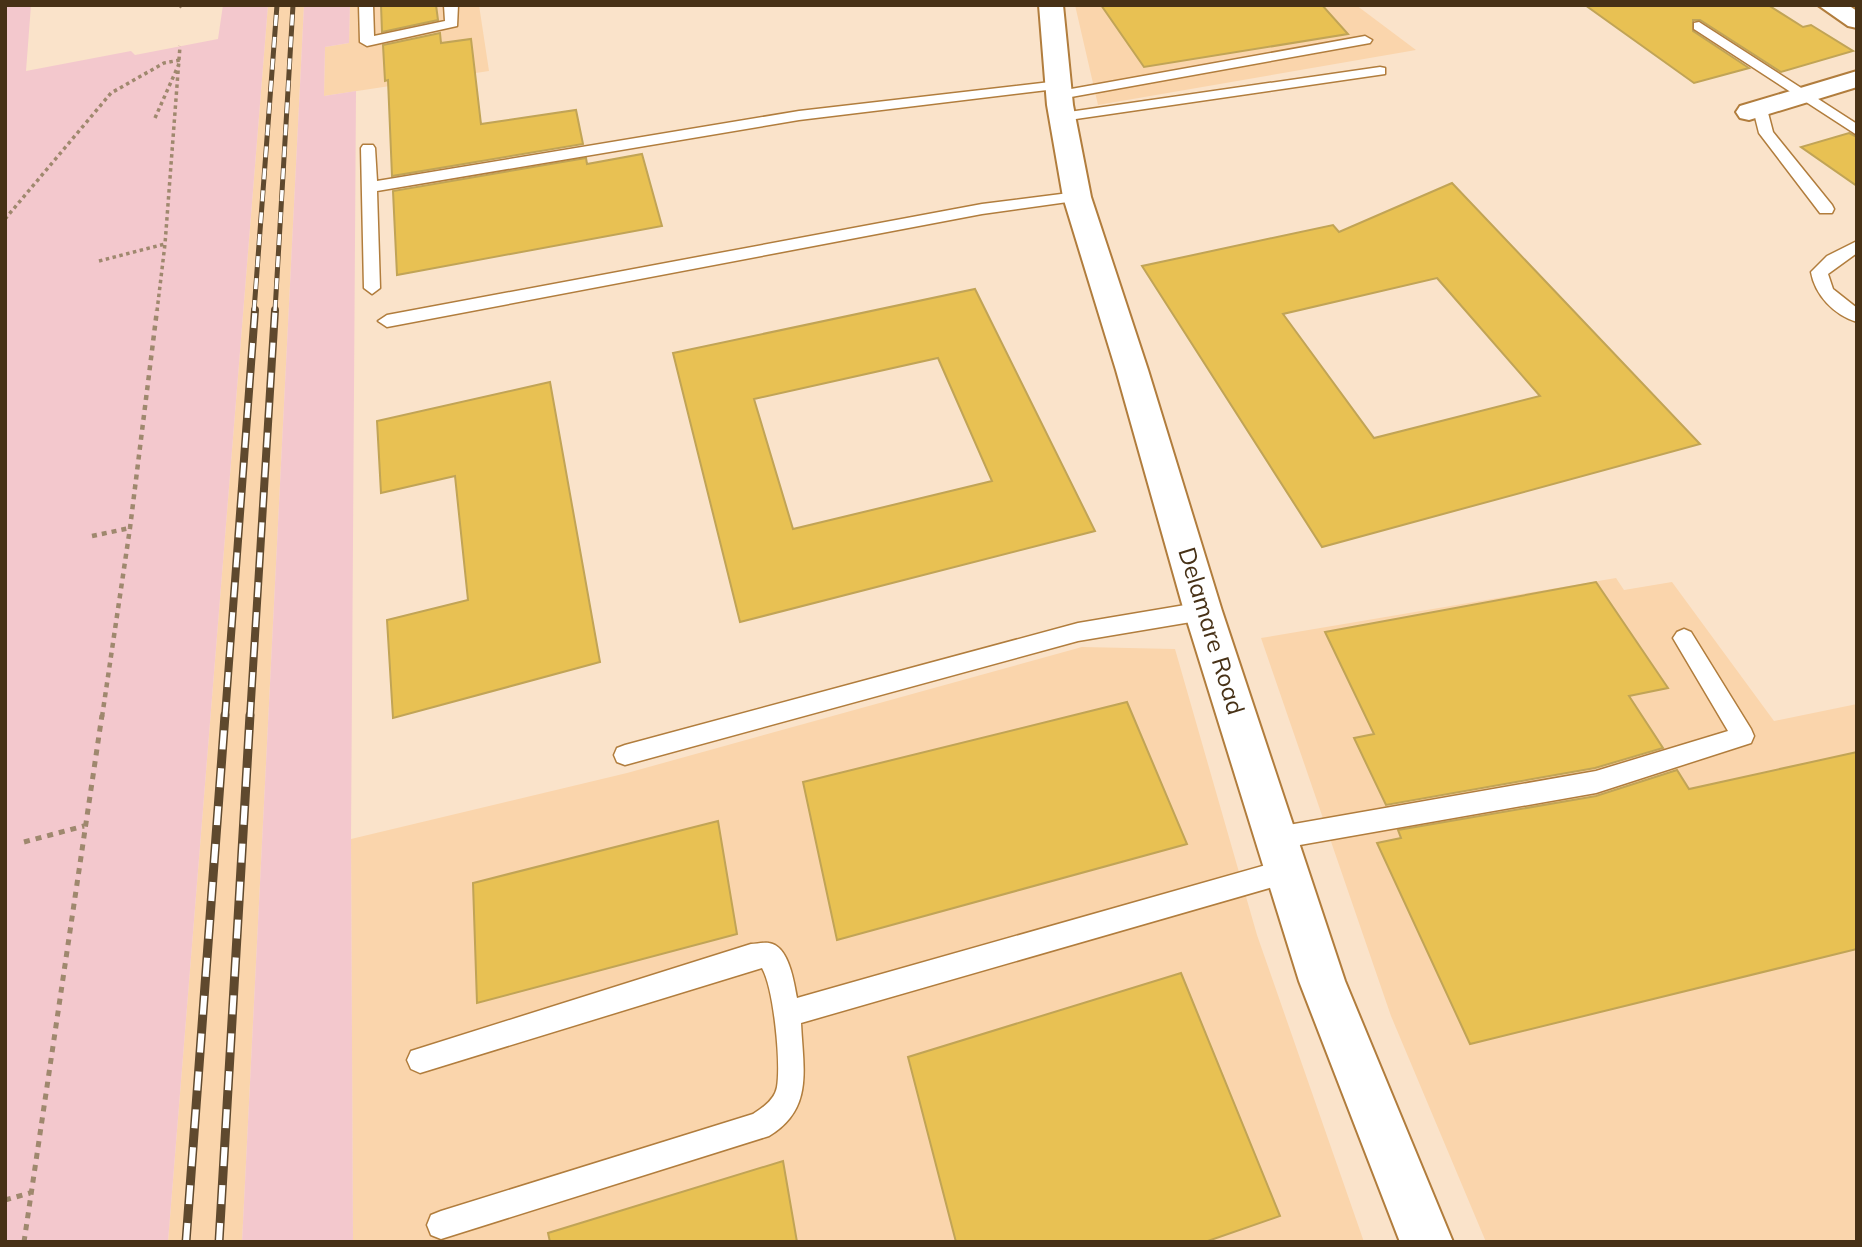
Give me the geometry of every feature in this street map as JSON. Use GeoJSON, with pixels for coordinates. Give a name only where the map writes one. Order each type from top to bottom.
{"type":"FeatureCollection","features":[{"type":"Feature","properties":{"kind":"street","name":"Delamare Road"},"geometry":{"type":"LineString","coordinates":[[1051,5],[1060,99],[1077,197],[1132,370],[1203,611],[1322,981],[1427,1242]]}},
{"type":"Feature","properties":{"kind":"street"},"geometry":{"type":"LineString","coordinates":[[1830,5],[1857,21]]}},
{"type":"Feature","properties":{"kind":"street"},"geometry":{"type":"LineString","coordinates":[[1755,111],[1857,79]]}},
{"type":"Feature","properties":{"kind":"lane"},"geometry":{"type":"LineString","coordinates":[[366,5],[367,42],[452,23],[451,5]]}},
{"type":"Feature","properties":{"kind":"lane"},"geometry":{"type":"LineString","coordinates":[[1699,26],[1857,131]]}},
{"type":"Feature","properties":{"kind":"lane"},"geometry":{"type":"LineString","coordinates":[[1060,99],[1365,40]]}},
{"type":"Feature","properties":{"kind":"lane"},"geometry":{"type":"LineString","coordinates":[[370,187],[811,114],[993,90],[1060,99],[1380,71]]}},
{"type":"Feature","properties":{"kind":"lane"},"geometry":{"type":"LineString","coordinates":[[1755,111],[1766,133],[1826,209]]}},
{"type":"Feature","properties":{"kind":"lane"},"geometry":{"type":"LineString","coordinates":[[369,148],[372,288]]}},
{"type":"Feature","properties":{"kind":"lane"},"geometry":{"type":"LineString","coordinates":[[387,321],[982,209],[1077,197]]}},
{"type":"Feature","properties":{"kind":"lane"},"geometry":{"type":"LineString","coordinates":[[1857,246],[1819,272],[1821,286],[1836,302],[1857,316]]}},
{"type":"Feature","properties":{"kind":"lane"},"geometry":{"type":"LineString","coordinates":[[625,755],[1078,632],[1203,611]]}},
{"type":"Feature","properties":{"kind":"lane"},"geometry":{"type":"LineString","coordinates":[[788,1013],[1282,855],[1596,782],[1743,736],[1684,638]]}},
{"type":"Feature","properties":{"kind":"lane"},"geometry":{"type":"LineString","coordinates":[[420,1060],[751,957],[768,956],[775,962],[788,1013],[792,1091],[776,1116],[759,1126],[441,1225]]}},
{"type":"Feature","properties":{"kind":"path"},"geometry":{"type":"LineString","coordinates":[[179,5],[184,9]]}},
{"type":"Feature","properties":{"kind":"path"},"geometry":{"type":"LineString","coordinates":[[24,1242],[130,528],[165,244],[180,46]]}},
{"type":"Feature","properties":{"kind":"path"},"geometry":{"type":"LineString","coordinates":[[155,118],[180,60]]}},
{"type":"Feature","properties":{"kind":"path"},"geometry":{"type":"LineString","coordinates":[[5,219],[111,93],[142,74],[180,60]]}},
{"type":"Feature","properties":{"kind":"path"},"geometry":{"type":"LineString","coordinates":[[99,261],[165,244]]}},
{"type":"Feature","properties":{"kind":"path"},"geometry":{"type":"LineString","coordinates":[[93,536],[130,528]]}},
{"type":"Feature","properties":{"kind":"path"},"geometry":{"type":"LineString","coordinates":[[24,842],[84,826]]}},
{"type":"Feature","properties":{"kind":"path"},"geometry":{"type":"LineString","coordinates":[[5,1200],[30,1193]]}},
{"type":"Feature","properties":{"kind":"shaded area"},"geometry":{"type":"Polygon","coordinates":[[[5,5],[31,5],[26,71],[131,51],[135,55],[218,39],[223,5],[268,5],[168,1242],[5,1242],[5,5]]]}},
{"type":"Feature","properties":{"kind":"shaded area"},"geometry":{"type":"Polygon","coordinates":[[[268,5],[304,5],[242,1242],[168,1242],[268,5]]]}},
{"type":"Feature","properties":{"kind":"shaded area"},"geometry":{"type":"Polygon","coordinates":[[[304,5],[350,5],[349,43],[325,47],[324,96],[356,91],[351,839],[353,1242],[242,1242],[304,5]]]}},
{"type":"Feature","properties":{"kind":"shaded area"},"geometry":{"type":"Polygon","coordinates":[[[350,5],[479,5],[489,71],[324,96],[325,47],[349,43],[350,5]]]}},
{"type":"Feature","properties":{"kind":"shaded area"},"geometry":{"type":"Polygon","coordinates":[[[1075,5],[1356,5],[1416,50],[1098,105],[1075,5]]]}},
{"type":"Feature","properties":{"kind":"shaded area"},"geometry":{"type":"Polygon","coordinates":[[[1616,578],[1624,590],[1672,582],[1774,721],[1857,704],[1857,1242],[1486,1242],[1391,1016],[1261,638],[1616,578]]]}},
{"type":"Feature","properties":{"kind":"shaded area"},"geometry":{"type":"Polygon","coordinates":[[[1082,647],[1175,649],[1257,935],[1364,1242],[353,1242],[351,839],[627,773],[1082,647]]]}},
{"type":"Feature","properties":{"kind":"building"},"geometry":{"type":"Polygon","coordinates":[[[381,5],[436,5],[438,20],[382,32],[381,5]]]}},
{"type":"Feature","properties":{"kind":"building"},"geometry":{"type":"Polygon","coordinates":[[[1101,5],[1322,5],[1348,34],[1144,67],[1101,5]]]}},
{"type":"Feature","properties":{"kind":"building"},"geometry":{"type":"Polygon","coordinates":[[[1585,5],[1768,5],[1803,27],[1811,25],[1853,51],[1781,72],[1700,20],[1693,20],[1693,31],[1749,68],[1694,83],[1585,5]]]}},
{"type":"Feature","properties":{"kind":"building"},"geometry":{"type":"Polygon","coordinates":[[[440,33],[441,43],[471,39],[481,124],[576,110],[583,144],[392,176],[388,80],[385,81],[383,45],[440,33]]]}},
{"type":"Feature","properties":{"kind":"building"},"geometry":{"type":"Polygon","coordinates":[[[1849,133],[1857,137],[1857,186],[1801,147],[1849,133]]]}},
{"type":"Feature","properties":{"kind":"building"},"geometry":{"type":"Polygon","coordinates":[[[642,154],[662,226],[397,275],[393,191],[586,158],[587,164],[642,154]]]}},
{"type":"Feature","properties":{"kind":"building"},"geometry":{"type":"Polygon","coordinates":[[[1452,183],[1700,444],[1322,547],[1142,266],[1333,225],[1339,232],[1452,183]],[[1437,278],[1283,314],[1374,438],[1540,396],[1437,278]]]}},
{"type":"Feature","properties":{"kind":"building"},"geometry":{"type":"Polygon","coordinates":[[[975,289],[1095,531],[740,622],[673,353],[975,289]],[[938,358],[754,399],[793,529],[992,481],[938,358]]]}},
{"type":"Feature","properties":{"kind":"building"},"geometry":{"type":"Polygon","coordinates":[[[550,382],[600,662],[393,718],[387,620],[468,600],[455,476],[381,493],[377,421],[550,382]]]}},
{"type":"Feature","properties":{"kind":"building"},"geometry":{"type":"Polygon","coordinates":[[[1596,582],[1668,688],[1629,696],[1663,748],[1595,768],[1386,805],[1354,738],[1374,734],[1325,632],[1596,582]]]}},
{"type":"Feature","properties":{"kind":"building"},"geometry":{"type":"Polygon","coordinates":[[[1127,702],[1187,844],[837,940],[803,782],[1127,702]]]}},
{"type":"Feature","properties":{"kind":"building"},"geometry":{"type":"Polygon","coordinates":[[[1857,752],[1857,949],[1470,1044],[1377,843],[1401,838],[1398,830],[1596,796],[1677,770],[1689,789],[1857,752]]]}},
{"type":"Feature","properties":{"kind":"building"},"geometry":{"type":"Polygon","coordinates":[[[718,821],[737,934],[477,1003],[473,883],[718,821]]]}},
{"type":"Feature","properties":{"kind":"building"},"geometry":{"type":"Polygon","coordinates":[[[1181,973],[1280,1216],[1205,1242],[956,1242],[908,1057],[1181,973]]]}},
{"type":"Feature","properties":{"kind":"building"},"geometry":{"type":"Polygon","coordinates":[[[783,1161],[797,1242],[550,1242],[548,1233],[783,1161]]]}},
{"type":"Feature","properties":{"kind":"railway"},"geometry":{"type":"LineString","coordinates":[[254,311],[277,5]]}},
{"type":"Feature","properties":{"kind":"railway"},"geometry":{"type":"LineString","coordinates":[[275,311],[293,5]]}},
{"type":"Feature","properties":{"kind":"railway"},"geometry":{"type":"LineString","coordinates":[[225,717],[255,310]]}},
{"type":"Feature","properties":{"kind":"railway"},"geometry":{"type":"LineString","coordinates":[[250,717],[275,310]]}},
{"type":"Feature","properties":{"kind":"railway"},"geometry":{"type":"LineString","coordinates":[[186,1242],[225,715]]}},
{"type":"Feature","properties":{"kind":"railway"},"geometry":{"type":"LineString","coordinates":[[219,1242],[250,715]]}}]}
